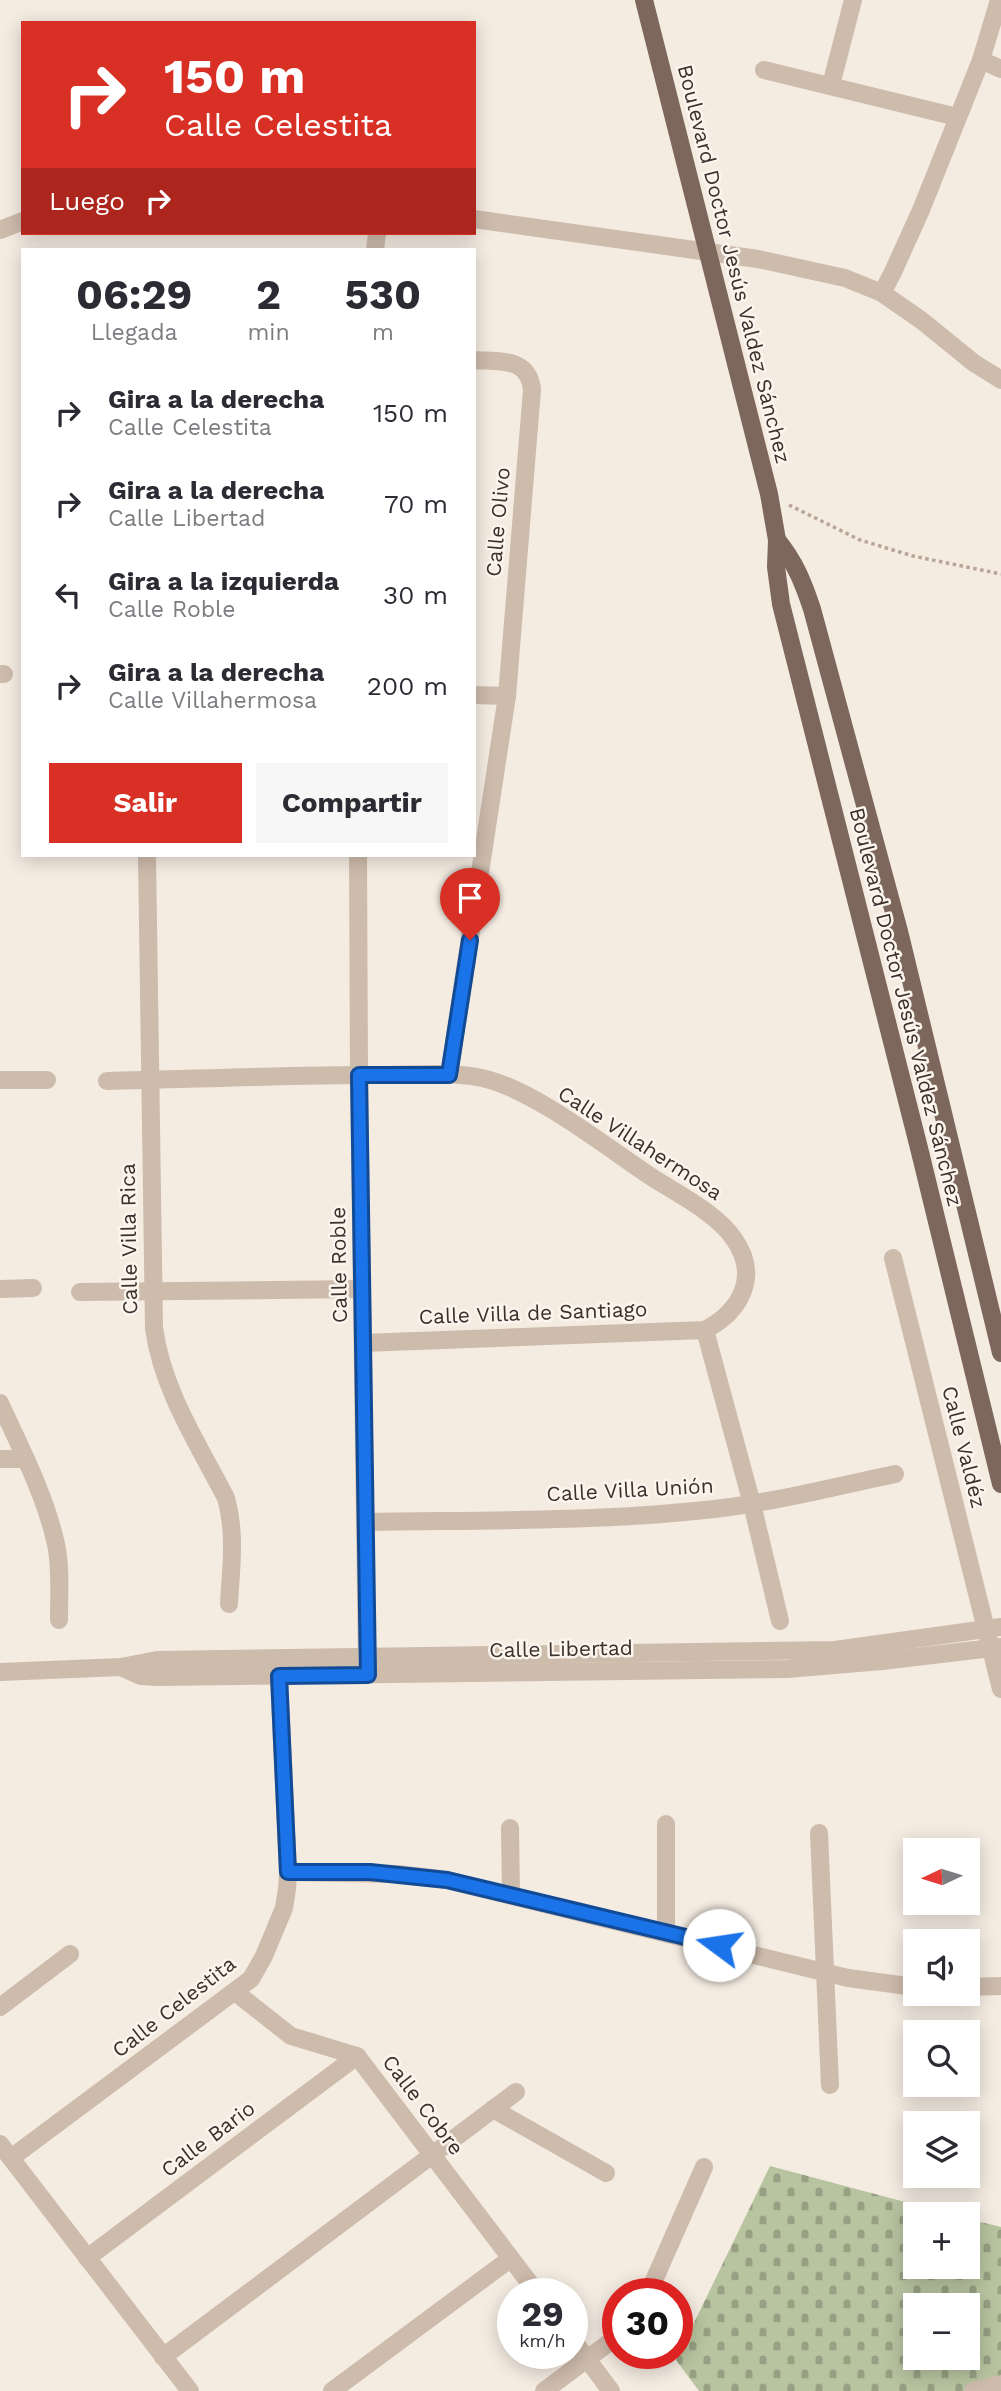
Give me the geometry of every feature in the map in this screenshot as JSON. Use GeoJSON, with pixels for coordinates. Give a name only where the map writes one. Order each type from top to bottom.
{"type":"FeatureCollection","features":[{"type":"Feature","properties":{"kind":"main road","name":"Boulevard Doctor Jesús Valdez Sánchez"},"geometry":{"type":"LineString","coordinates":[[644,0],[769,494],[777,540],[776,567],[781,604],[1001,1483]]}},
{"type":"Feature","properties":{"kind":"main road","name":"Boulevard Doctor Jesús Valdez Sánchez"},"geometry":{"type":"LineString","coordinates":[[777,540],[802,577],[900,931],[1001,1353]]}},
{"type":"Feature","properties":{"kind":"main road"},"geometry":{"type":"LineString","coordinates":[[908,1106],[939,1096]]}},
{"type":"Feature","properties":{"kind":"street"},"geometry":{"type":"LineString","coordinates":[[831,85],[853,0]]}},
{"type":"Feature","properties":{"kind":"street"},"geometry":{"type":"LineString","coordinates":[[881,293],[921,210],[981,60],[999,0]]}},
{"type":"Feature","properties":{"kind":"street"},"geometry":{"type":"LineString","coordinates":[[981,60],[1001,69]]}},
{"type":"Feature","properties":{"kind":"street"},"geometry":{"type":"LineString","coordinates":[[764,70],[957,117]]}},
{"type":"Feature","properties":{"kind":"street"},"geometry":{"type":"LineString","coordinates":[[476,219],[708,252],[810,269],[845,278],[881,293],[1001,380]]}},
{"type":"Feature","properties":{"kind":"street"},"geometry":{"type":"LineString","coordinates":[[0,230],[21,222]]}},
{"type":"Feature","properties":{"kind":"street","name":"Calle Olivo"},"geometry":{"type":"LineString","coordinates":[[449,1075],[507,696],[531,390],[531,378],[526,370],[504,362],[476,360]]}},
{"type":"Feature","properties":{"kind":"street"},"geometry":{"type":"LineString","coordinates":[[476,695],[507,696]]}},
{"type":"Feature","properties":{"kind":"street","name":"Calle Villa Rica"},"geometry":{"type":"LineString","coordinates":[[146,857],[152,1291],[158,1354],[168,1382],[226,1499],[231,1515],[233,1535],[229,1604]]}},
{"type":"Feature","properties":{"kind":"street","name":"Calle Roble"},"geometry":{"type":"LineString","coordinates":[[358,857],[368,1675]]}},
{"type":"Feature","properties":{"kind":"street","name":"Calle Villahermosa"},"geometry":{"type":"LineString","coordinates":[[107,1081],[449,1075],[479,1078],[509,1087],[548,1108],[721,1224],[735,1239],[744,1259],[744,1288],[734,1309],[705,1330]]}},
{"type":"Feature","properties":{"kind":"street"},"geometry":{"type":"LineString","coordinates":[[0,1080],[47,1080]]}},
{"type":"Feature","properties":{"kind":"street","name":"Calle Valdéz"},"geometry":{"type":"LineString","coordinates":[[893,1258],[993,1628],[1001,1689]]}},
{"type":"Feature","properties":{"kind":"street"},"geometry":{"type":"LineString","coordinates":[[0,1289],[33,1288]]}},
{"type":"Feature","properties":{"kind":"street"},"geometry":{"type":"LineString","coordinates":[[80,1292],[362,1289]]}},
{"type":"Feature","properties":{"kind":"street"},"geometry":{"type":"LineString","coordinates":[[705,1330],[780,1621]]}},
{"type":"Feature","properties":{"kind":"street","name":"Calle Villa de Santiago"},"geometry":{"type":"LineString","coordinates":[[363,1343],[705,1330]]}},
{"type":"Feature","properties":{"kind":"street"},"geometry":{"type":"LineString","coordinates":[[0,1404],[47,1512],[56,1546],[59,1619]]}},
{"type":"Feature","properties":{"kind":"street"},"geometry":{"type":"LineString","coordinates":[[0,1459],[26,1459]]}},
{"type":"Feature","properties":{"kind":"street","name":"Calle Villa Unión"},"geometry":{"type":"LineString","coordinates":[[365,1522],[640,1516],[752,1504],[895,1475]]}},
{"type":"Feature","properties":{"kind":"street","name":"Calle Libertad"},"geometry":{"type":"LineString","coordinates":[[121,1667],[141,1676],[158,1677],[787,1669],[881,1653],[993,1628]]}},
{"type":"Feature","properties":{"kind":"street","name":"Calle Libertad"},"geometry":{"type":"LineString","coordinates":[[0,1672],[121,1667],[157,1660],[367,1655],[797,1651],[881,1653],[996,1647]]}},
{"type":"Feature","properties":{"kind":"street","name":"Calle Celestita"},"geometry":{"type":"LineString","coordinates":[[5,2151],[251,1979],[285,1908],[288,1872],[279,1676]]}},
{"type":"Feature","properties":{"kind":"street"},"geometry":{"type":"LineString","coordinates":[[666,1824],[666,1932]]}},
{"type":"Feature","properties":{"kind":"street"},"geometry":{"type":"LineString","coordinates":[[510,1828],[511,1895]]}},
{"type":"Feature","properties":{"kind":"street"},"geometry":{"type":"LineString","coordinates":[[819,1833],[830,2085]]}},
{"type":"Feature","properties":{"kind":"street"},"geometry":{"type":"LineString","coordinates":[[288,1872],[409,1875],[447,1880],[825,1972],[903,1986]]}},
{"type":"Feature","properties":{"kind":"street"},"geometry":{"type":"LineString","coordinates":[[0,2007],[70,1954]]}},
{"type":"Feature","properties":{"kind":"street"},"geometry":{"type":"LineString","coordinates":[[980,1987],[1001,1986]]}},
{"type":"Feature","properties":{"kind":"street","name":"Calle Cobre"},"geometry":{"type":"LineString","coordinates":[[235,1992],[291,2036],[357,2056],[525,2278]]}},
{"type":"Feature","properties":{"kind":"street","name":"Calle Bario"},"geometry":{"type":"LineString","coordinates":[[87,2258],[357,2056]]}},
{"type":"Feature","properties":{"kind":"street"},"geometry":{"type":"LineString","coordinates":[[163,2357],[516,2092]]}},
{"type":"Feature","properties":{"kind":"street"},"geometry":{"type":"LineString","coordinates":[[493,2109],[606,2173]]}},
{"type":"Feature","properties":{"kind":"street"},"geometry":{"type":"LineString","coordinates":[[5,2151],[190,2391]]}},
{"type":"Feature","properties":{"kind":"street"},"geometry":{"type":"LineString","coordinates":[[655,2278],[704,2167]]}},
{"type":"Feature","properties":{"kind":"street"},"geometry":{"type":"LineString","coordinates":[[332,2391],[510,2259]]}},
{"type":"Feature","properties":{"kind":"street"},"geometry":{"type":"LineString","coordinates":[[588,2360],[611,2391]]}},
{"type":"Feature","properties":{"kind":"street"},"geometry":{"type":"LineString","coordinates":[[544,2391],[574,2369]]}},
{"type":"Feature","properties":{"kind":"street"},"geometry":{"type":"LineString","coordinates":[[973,2391],[1001,2384]]}},
{"type":"Feature","properties":{"kind":"path"},"geometry":{"type":"LineString","coordinates":[[769,494],[860,540],[913,556],[1001,574]]}},
{"type":"Feature","properties":{"kind":"green space"},"geometry":{"type":"Polygon","coordinates":[[[770,2166],[905,2202],[903,2279],[980,2279],[980,2222],[1001,2227],[1001,2391],[699,2391],[683,2369],[693,2369],[693,2325],[770,2166]]]}},
{"type":"Feature","properties":{"kind":"route"},"geometry":{"type":"LineString","coordinates":[[470,940],[449,1075],[359,1075],[368,1675],[279,1676],[288,1872],[370,1872],[447,1880],[719,1945]]}}]}
